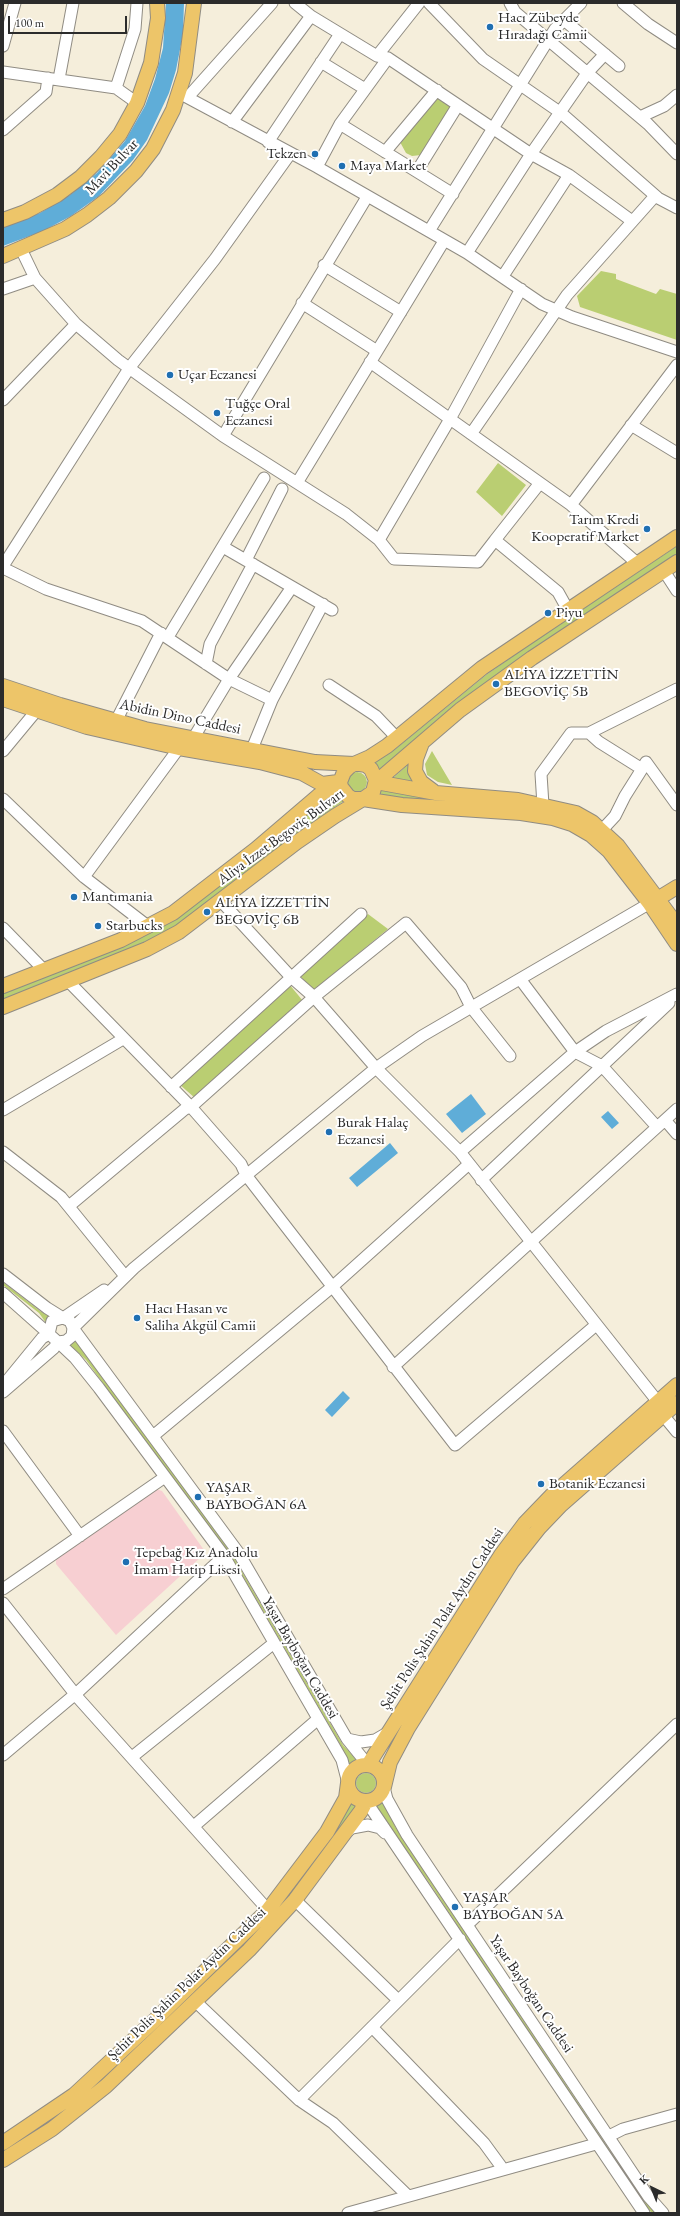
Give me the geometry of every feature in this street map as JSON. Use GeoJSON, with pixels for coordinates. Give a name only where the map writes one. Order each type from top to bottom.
{"type":"FeatureCollection","features":[{"type":"Feature","properties":{"kind":"main road","name":"Mavi Bulvar"},"geometry":{"type":"LineString","coordinates":[[3,220],[25,212],[58,195],[81,177],[101,157],[120,134],[137,103],[151,63],[156,31],[157,3]]}},
{"type":"Feature","properties":{"kind":"main road","name":"Mavi Bulvar"},"geometry":{"type":"LineString","coordinates":[[3,256],[65,229],[110,198],[136,171],[153,149],[173,110],[183,95],[194,3]]}},
{"type":"Feature","properties":{"kind":"main road"},"geometry":{"type":"LineString","coordinates":[[677,537],[482,668],[397,738],[370,757],[354,764],[344,772],[340,782],[341,787],[348,796],[353,799],[363,799],[402,805],[521,813],[553,818],[572,824],[591,835],[609,851],[677,925]]}},
{"type":"Feature","properties":{"kind":"main road"},"geometry":{"type":"LineString","coordinates":[[363,799],[373,792],[376,782],[460,710],[532,658],[677,562]]}},
{"type":"Feature","properties":{"kind":"main road","name":"Abidin Dino Caddesi"},"geometry":{"type":"LineString","coordinates":[[3,686],[145,729],[194,737],[315,762],[354,764]]}},
{"type":"Feature","properties":{"kind":"main road","name":"Abidin Dino Caddesi"},"geometry":{"type":"LineString","coordinates":[[3,699],[87,727],[179,748],[267,764],[302,773],[322,784],[340,782]]}},
{"type":"Feature","properties":{"kind":"main road"},"geometry":{"type":"LineString","coordinates":[[422,742],[416,759],[414,771],[421,782],[436,793]]}},
{"type":"Feature","properties":{"kind":"main road"},"geometry":{"type":"LineString","coordinates":[[354,764],[362,764],[371,769],[376,782]]}},
{"type":"Feature","properties":{"kind":"main road","name":"Aliya İzzet Begoviç Bulvarı"},"geometry":{"type":"LineString","coordinates":[[3,986],[121,940],[149,927],[173,913],[256,849],[318,796],[340,782]]}},
{"type":"Feature","properties":{"kind":"main road"},"geometry":{"type":"LineString","coordinates":[[376,782],[436,793],[518,800],[576,813],[602,830],[618,846],[654,901],[677,944]]}},
{"type":"Feature","properties":{"kind":"main road","name":"Aliya İzzet Begoviç Bulvarı"},"geometry":{"type":"LineString","coordinates":[[3,1007],[147,949],[179,932],[334,816],[363,799]]}},
{"type":"Feature","properties":{"kind":"main road"},"geometry":{"type":"LineString","coordinates":[[654,901],[677,887]]}},
{"type":"Feature","properties":{"kind":"main road","name":"Şehit Polis Şahin Polat Aydın Caddesi"},"geometry":{"type":"LineString","coordinates":[[384,1787],[390,1762],[408,1728],[512,1562],[539,1528],[561,1505],[660,1409],[677,1385]]}},
{"type":"Feature","properties":{"kind":"main road","name":"Şehit Polis Şahin Polat Aydın Caddesi"},"geometry":{"type":"LineString","coordinates":[[368,1765],[501,1554],[526,1523],[551,1496],[660,1409],[677,1403]]}},
{"type":"Feature","properties":{"kind":"main road"},"geometry":{"type":"LineString","coordinates":[[368,1765],[378,1770],[382,1775],[384,1787],[377,1797],[366,1801],[355,1798],[351,1794],[348,1783],[352,1773],[356,1769],[368,1765]]}},
{"type":"Feature","properties":{"kind":"main road","name":"Şehit Polis Şahin Polat Aydın Caddesi"},"geometry":{"type":"LineString","coordinates":[[3,2143],[74,2095],[172,2004],[268,1910],[327,1832],[346,1798],[348,1783]]}},
{"type":"Feature","properties":{"kind":"main road","name":"Şehit Polis Şahin Polat Aydın Caddesi"},"geometry":{"type":"LineString","coordinates":[[3,2160],[80,2108],[254,1945],[295,1900],[361,1811],[366,1801]]}},
{"type":"Feature","properties":{"kind":"street"},"geometry":{"type":"LineString","coordinates":[[3,46],[7,18],[15,3]]}},
{"type":"Feature","properties":{"kind":"street"},"geometry":{"type":"LineString","coordinates":[[3,130],[46,92],[54,79],[73,3]]}},
{"type":"Feature","properties":{"kind":"street"},"geometry":{"type":"LineString","coordinates":[[116,88],[135,29],[137,3]]}},
{"type":"Feature","properties":{"kind":"street"},"geometry":{"type":"LineString","coordinates":[[272,3],[183,95],[290,154],[317,167],[467,253],[503,276],[542,304],[637,340],[677,352]]}},
{"type":"Feature","properties":{"kind":"street"},"geometry":{"type":"LineString","coordinates":[[295,3],[311,16],[377,56],[388,58],[531,154],[569,175],[632,221]]}},
{"type":"Feature","properties":{"kind":"street"},"geometry":{"type":"LineString","coordinates":[[377,56],[419,3]]}},
{"type":"Feature","properties":{"kind":"street"},"geometry":{"type":"LineString","coordinates":[[429,3],[484,59],[561,114],[655,196],[677,208]]}},
{"type":"Feature","properties":{"kind":"street"},"geometry":{"type":"LineString","coordinates":[[510,3],[515,12],[640,117],[677,154]]}},
{"type":"Feature","properties":{"kind":"street"},"geometry":{"type":"LineString","coordinates":[[429,231],[548,40],[564,20],[582,3]]}},
{"type":"Feature","properties":{"kind":"street"},"geometry":{"type":"LineString","coordinates":[[623,3],[648,24],[677,43]]}},
{"type":"Feature","properties":{"kind":"street"},"geometry":{"type":"LineString","coordinates":[[232,122],[311,16]]}},
{"type":"Feature","properties":{"kind":"street"},"geometry":{"type":"LineString","coordinates":[[564,20],[619,66]]}},
{"type":"Feature","properties":{"kind":"street"},"geometry":{"type":"LineString","coordinates":[[268,142],[340,34]]}},
{"type":"Feature","properties":{"kind":"street"},"geometry":{"type":"LineString","coordinates":[[467,253],[531,154],[561,114],[588,72],[605,54]]}},
{"type":"Feature","properties":{"kind":"street"},"geometry":{"type":"LineString","coordinates":[[317,167],[340,124],[388,58]]}},
{"type":"Feature","properties":{"kind":"street"},"geometry":{"type":"LineString","coordinates":[[321,62],[365,89]]}},
{"type":"Feature","properties":{"kind":"street"},"geometry":{"type":"LineString","coordinates":[[3,72],[116,88],[137,103]]}},
{"type":"Feature","properties":{"kind":"street"},"geometry":{"type":"LineString","coordinates":[[385,152],[437,90]]}},
{"type":"Feature","properties":{"kind":"street"},"geometry":{"type":"LineString","coordinates":[[640,117],[664,106],[677,95]]}},
{"type":"Feature","properties":{"kind":"street"},"geometry":{"type":"LineString","coordinates":[[417,171],[458,105]]}},
{"type":"Feature","properties":{"kind":"street"},"geometry":{"type":"LineString","coordinates":[[340,124],[453,194]]}},
{"type":"Feature","properties":{"kind":"street"},"geometry":{"type":"LineString","coordinates":[[272,700],[229,679],[142,621],[46,589],[3,567],[130,367],[215,259],[290,154]]}},
{"type":"Feature","properties":{"kind":"street"},"geometry":{"type":"LineString","coordinates":[[503,276],[569,175]]}},
{"type":"Feature","properties":{"kind":"street"},"geometry":{"type":"LineString","coordinates":[[471,434],[558,311],[567,295],[655,196]]}},
{"type":"Feature","properties":{"kind":"street"},"geometry":{"type":"LineString","coordinates":[[223,436],[324,265],[367,197]]}},
{"type":"Feature","properties":{"kind":"street"},"geometry":{"type":"LineString","coordinates":[[297,483],[444,241]]}},
{"type":"Feature","properties":{"kind":"street"},"geometry":{"type":"LineString","coordinates":[[21,249],[35,278],[76,324],[118,360],[130,367],[223,436],[346,514],[379,540],[394,559],[478,562],[540,483]]}},
{"type":"Feature","properties":{"kind":"street"},"geometry":{"type":"LineString","coordinates":[[324,265],[401,312]]}},
{"type":"Feature","properties":{"kind":"street"},"geometry":{"type":"LineString","coordinates":[[3,289],[35,278]]}},
{"type":"Feature","properties":{"kind":"street"},"geometry":{"type":"LineString","coordinates":[[379,540],[450,419],[522,289]]}},
{"type":"Feature","properties":{"kind":"street"},"geometry":{"type":"LineString","coordinates":[[302,303],[377,351]]}},
{"type":"Feature","properties":{"kind":"street"},"geometry":{"type":"LineString","coordinates":[[3,400],[76,324]]}},
{"type":"Feature","properties":{"kind":"street"},"geometry":{"type":"LineString","coordinates":[[370,362],[571,505],[638,564]]}},
{"type":"Feature","properties":{"kind":"street"},"geometry":{"type":"LineString","coordinates":[[571,505],[677,366]]}},
{"type":"Feature","properties":{"kind":"street"},"geometry":{"type":"LineString","coordinates":[[632,425],[677,453]]}},
{"type":"Feature","properties":{"kind":"street"},"geometry":{"type":"LineString","coordinates":[[116,721],[164,635],[223,547],[264,478]]}},
{"type":"Feature","properties":{"kind":"street"},"geometry":{"type":"LineString","coordinates":[[206,664],[210,644],[282,489]]}},
{"type":"Feature","properties":{"kind":"street"},"geometry":{"type":"LineString","coordinates":[[495,540],[558,592],[568,610]]}},
{"type":"Feature","properties":{"kind":"street"},"geometry":{"type":"LineString","coordinates":[[223,547],[327,607],[272,700],[252,749]]}},
{"type":"Feature","properties":{"kind":"street"},"geometry":{"type":"LineString","coordinates":[[664,571],[677,591]]}},
{"type":"Feature","properties":{"kind":"street"},"geometry":{"type":"LineString","coordinates":[[194,737],[229,679],[292,587]]}},
{"type":"Feature","properties":{"kind":"street"},"geometry":{"type":"LineString","coordinates":[[329,686],[376,716],[397,738]]}},
{"type":"Feature","properties":{"kind":"street"},"geometry":{"type":"LineString","coordinates":[[543,805],[542,774],[571,733],[589,733],[677,689]]}},
{"type":"Feature","properties":{"kind":"street"},"geometry":{"type":"LineString","coordinates":[[3,751],[37,710]]}},
{"type":"Feature","properties":{"kind":"street"},"geometry":{"type":"LineString","coordinates":[[589,733],[599,742],[642,769]]}},
{"type":"Feature","properties":{"kind":"street"},"geometry":{"type":"LineString","coordinates":[[84,877],[179,748]]}},
{"type":"Feature","properties":{"kind":"street"},"geometry":{"type":"LineString","coordinates":[[602,830],[615,816],[646,762],[677,805]]}},
{"type":"Feature","properties":{"kind":"street"},"geometry":{"type":"LineString","coordinates":[[3,799],[84,877],[149,927]]}},
{"type":"Feature","properties":{"kind":"street"},"geometry":{"type":"LineString","coordinates":[[221,901],[290,976],[314,997],[376,1068],[460,1152],[530,1243],[596,1325],[677,1432]]}},
{"type":"Feature","properties":{"kind":"street"},"geometry":{"type":"LineString","coordinates":[[3,1386],[42,1338],[49,1334],[52,1322],[63,1318],[124,1276],[376,1068],[422,1036],[471,1006],[654,901]]}},
{"type":"Feature","properties":{"kind":"street"},"geometry":{"type":"LineString","coordinates":[[171,1087],[290,976],[361,914]]}},
{"type":"Feature","properties":{"kind":"street"},"geometry":{"type":"LineString","coordinates":[[69,1206],[185,1109],[191,1107],[314,997],[406,923],[461,987],[471,1006],[510,1056]]}},
{"type":"Feature","properties":{"kind":"street"},"geometry":{"type":"LineString","coordinates":[[3,928],[44,970]]}},
{"type":"Feature","properties":{"kind":"street"},"geometry":{"type":"LineString","coordinates":[[520,978],[575,1052],[602,1066],[661,1124],[677,1134]]}},
{"type":"Feature","properties":{"kind":"street"},"geometry":{"type":"LineString","coordinates":[[68,981],[191,1107],[241,1164],[246,1175],[393,1367],[456,1445],[596,1325]]}},
{"type":"Feature","properties":{"kind":"street"},"geometry":{"type":"LineString","coordinates":[[460,1152],[575,1052],[606,1031],[677,995]]}},
{"type":"Feature","properties":{"kind":"street"},"geometry":{"type":"LineString","coordinates":[[481,1180],[677,995]]}},
{"type":"Feature","properties":{"kind":"street"},"geometry":{"type":"LineString","coordinates":[[3,1110],[124,1038]]}},
{"type":"Feature","properties":{"kind":"street"},"geometry":{"type":"LineString","coordinates":[[393,1367],[677,1109]]}},
{"type":"Feature","properties":{"kind":"street"},"geometry":{"type":"LineString","coordinates":[[3,1152],[61,1197],[124,1276]]}},
{"type":"Feature","properties":{"kind":"street"},"geometry":{"type":"LineString","coordinates":[[153,1436],[332,1287],[469,1164]]}},
{"type":"Feature","properties":{"kind":"street"},"geometry":{"type":"LineString","coordinates":[[3,1274],[63,1318],[70,1321],[73,1328]]}},
{"type":"Feature","properties":{"kind":"street"},"geometry":{"type":"LineString","coordinates":[[3,1392],[54,1348],[58,1342],[70,1339],[73,1328],[124,1276]]}},
{"type":"Feature","properties":{"kind":"street"},"geometry":{"type":"LineString","coordinates":[[3,1293],[58,1342]]}},
{"type":"Feature","properties":{"kind":"street","name":"Yaşar Bayboğan Caddesi"},"geometry":{"type":"LineString","coordinates":[[73,1328],[238,1552],[347,1739],[368,1765]]}},
{"type":"Feature","properties":{"kind":"street","name":"Yaşar Bayboğan Caddesi"},"geometry":{"type":"LineString","coordinates":[[58,1342],[75,1358],[99,1388],[224,1556],[342,1760],[348,1783]]}},
{"type":"Feature","properties":{"kind":"street"},"geometry":{"type":"LineString","coordinates":[[3,1431],[80,1536]]}},
{"type":"Feature","properties":{"kind":"street"},"geometry":{"type":"LineString","coordinates":[[3,1589],[165,1477]]}},
{"type":"Feature","properties":{"kind":"street"},"geometry":{"type":"LineString","coordinates":[[3,1755],[76,1694],[224,1556]]}},
{"type":"Feature","properties":{"kind":"street"},"geometry":{"type":"LineString","coordinates":[[3,1603],[76,1694],[268,1910]]}},
{"type":"Feature","properties":{"kind":"street"},"geometry":{"type":"LineString","coordinates":[[132,1757],[274,1643]]}},
{"type":"Feature","properties":{"kind":"street"},"geometry":{"type":"LineString","coordinates":[[194,1826],[318,1719]]}},
{"type":"Feature","properties":{"kind":"street"},"geometry":{"type":"LineString","coordinates":[[467,1925],[677,1724]]}},
{"type":"Feature","properties":{"kind":"street"},"geometry":{"type":"LineString","coordinates":[[347,1739],[361,1742],[375,1740],[391,1730]]}},
{"type":"Feature","properties":{"kind":"street","name":"Yaşar Bayboğan Caddesi"},"geometry":{"type":"LineString","coordinates":[[384,1787],[387,1799],[407,1835],[648,2196],[663,2213]]}},
{"type":"Feature","properties":{"kind":"street","name":"Yaşar Bayboğan Caddesi"},"geometry":{"type":"LineString","coordinates":[[366,1801],[644,2213]]}},
{"type":"Feature","properties":{"kind":"street"},"geometry":{"type":"LineString","coordinates":[[343,1834],[352,1828],[368,1825],[380,1828],[396,1845]]}},
{"type":"Feature","properties":{"kind":"street"},"geometry":{"type":"LineString","coordinates":[[295,1900],[398,2000]]}},
{"type":"Feature","properties":{"kind":"street"},"geometry":{"type":"LineString","coordinates":[[299,2100],[460,1939]]}},
{"type":"Feature","properties":{"kind":"street"},"geometry":{"type":"LineString","coordinates":[[195,2001],[299,2100],[333,2124],[407,2195]]}},
{"type":"Feature","properties":{"kind":"street"},"geometry":{"type":"LineString","coordinates":[[372,2027],[484,2143],[502,2169]]}},
{"type":"Feature","properties":{"kind":"street"},"geometry":{"type":"LineString","coordinates":[[609,2136],[623,2129],[677,2114]]}},
{"type":"Feature","properties":{"kind":"street"},"geometry":{"type":"LineString","coordinates":[[348,2213],[407,2195],[596,2144]]}},
{"type":"Feature","properties":{"kind":"shaded area","name":"Tepebağ Kız Anadolu İmam Hatip Lisesi"},"geometry":{"type":"Polygon","coordinates":[[[156,1489],[162,1491],[204,1550],[202,1556],[116,1635],[56,1564],[56,1559],[156,1489]]]}},
{"type":"Feature","properties":{"kind":"green space"},"geometry":{"type":"Polygon","coordinates":[[[440,93],[456,104],[421,155],[412,156],[406,153],[400,142],[440,93]]]}},
{"type":"Feature","properties":{"kind":"green space"},"geometry":{"type":"Polygon","coordinates":[[[601,271],[616,274],[616,279],[656,294],[660,289],[677,294],[677,340],[580,307],[577,296],[601,271]]]}},
{"type":"Feature","properties":{"kind":"green space"},"geometry":{"type":"Polygon","coordinates":[[[498,463],[526,485],[502,516],[476,492],[498,463]]]}},
{"type":"Feature","properties":{"kind":"green space"},"geometry":{"type":"Polygon","coordinates":[[[677,546],[677,554],[416,740],[380,769],[372,762],[393,751],[486,675],[677,546]]]}},
{"type":"Feature","properties":{"kind":"green space"},"geometry":{"type":"Polygon","coordinates":[[[432,751],[452,785],[438,782],[427,775],[425,764],[432,751]]]}},
{"type":"Feature","properties":{"kind":"green space"},"geometry":{"type":"Polygon","coordinates":[[[410,763],[417,784],[393,778],[410,763]]]}},
{"type":"Feature","properties":{"kind":"green space"},"geometry":{"type":"Polygon","coordinates":[[[357,772],[364,775],[367,782],[364,789],[357,792],[350,789],[347,782],[350,775],[357,772]]]}},
{"type":"Feature","properties":{"kind":"green space"},"geometry":{"type":"Polygon","coordinates":[[[384,786],[508,804],[593,831],[375,796],[384,786]]]}},
{"type":"Feature","properties":{"kind":"green space"},"geometry":{"type":"Polygon","coordinates":[[[332,792],[344,801],[323,815],[181,924],[143,944],[3,1000],[3,993],[139,938],[176,919],[292,830],[332,792]]]}},
{"type":"Feature","properties":{"kind":"green space"},"geometry":{"type":"Polygon","coordinates":[[[368,914],[388,929],[314,990],[300,976],[300,973],[368,914]]]}},
{"type":"Feature","properties":{"kind":"green space"},"geometry":{"type":"Polygon","coordinates":[[[289,984],[303,1001],[195,1098],[179,1084],[289,984]]]}},
{"type":"Feature","properties":{"kind":"green space"},"geometry":{"type":"Polygon","coordinates":[[[3,1282],[40,1311],[51,1317],[46,1323],[39,1313],[3,1285],[3,1282]]]}},
{"type":"Feature","properties":{"kind":"green space"},"geometry":{"type":"Polygon","coordinates":[[[76,1340],[230,1551],[343,1745],[357,1760],[349,1765],[341,1746],[241,1573],[86,1360],[70,1345],[76,1340]]]}},
{"type":"Feature","properties":{"kind":"green space"},"geometry":{"type":"Polygon","coordinates":[[[366,1773],[373,1776],[376,1783],[373,1790],[366,1793],[359,1790],[356,1783],[359,1776],[366,1773]]]}},
{"type":"Feature","properties":{"kind":"green space"},"geometry":{"type":"Polygon","coordinates":[[[350,1800],[358,1806],[296,1888],[258,1932],[91,2091],[68,2110],[3,2153],[3,2150],[276,1910],[320,1853],[350,1800]]]}},
{"type":"Feature","properties":{"kind":"green space"},"geometry":{"type":"Polygon","coordinates":[[[382,1800],[396,1828],[628,2178],[655,2213],[652,2213],[626,2180],[430,1884],[375,1806],[382,1800]]]}},
{"type":"Feature","properties":{"kind":"water"},"geometry":{"type":"Polygon","coordinates":[[[166,3],[184,3],[183,34],[176,70],[169,93],[147,140],[133,160],[99,196],[71,216],[43,231],[3,246],[3,227],[40,213],[70,195],[97,173],[125,141],[145,106],[155,79],[163,48],[166,3]]]}},
{"type":"Feature","properties":{"kind":"water"},"geometry":{"type":"Polygon","coordinates":[[[471,1094],[486,1114],[462,1133],[446,1114],[471,1094]]]}},
{"type":"Feature","properties":{"kind":"water"},"geometry":{"type":"Polygon","coordinates":[[[608,1111],[619,1123],[612,1129],[601,1117],[608,1111]]]}},
{"type":"Feature","properties":{"kind":"water"},"geometry":{"type":"Polygon","coordinates":[[[390,1143],[398,1153],[357,1187],[349,1178],[390,1143]]]}},
{"type":"Feature","properties":{"kind":"water"},"geometry":{"type":"Polygon","coordinates":[[[343,1391],[350,1398],[332,1417],[325,1410],[343,1391]]]}},
{"type":"Feature","properties":{"kind":"place","name":"Hacı Zübeyde Hıradağı Camii"},"geometry":{"type":"Point","coordinates":[490,27]}},
{"type":"Feature","properties":{"kind":"place","name":"Tekzen"},"geometry":{"type":"Point","coordinates":[315,154]}},
{"type":"Feature","properties":{"kind":"place","name":"Maya Market"},"geometry":{"type":"Point","coordinates":[342,166]}},
{"type":"Feature","properties":{"kind":"place","name":"Uçar Eczanesi"},"geometry":{"type":"Point","coordinates":[170,375]}},
{"type":"Feature","properties":{"kind":"place","name":"Tuğçe Oral Eczanesi"},"geometry":{"type":"Point","coordinates":[217,413]}},
{"type":"Feature","properties":{"kind":"place","name":"Tarım Kredi Kooperatif Market"},"geometry":{"type":"Point","coordinates":[647,529]}},
{"type":"Feature","properties":{"kind":"place","name":"Piyu"},"geometry":{"type":"Point","coordinates":[548,613]}},
{"type":"Feature","properties":{"kind":"place","name":"ALİYA İZZETTİN BEGOVİÇ 5B"},"geometry":{"type":"Point","coordinates":[496,684]}},
{"type":"Feature","properties":{"kind":"place","name":"Mantımania"},"geometry":{"type":"Point","coordinates":[74,897]}},
{"type":"Feature","properties":{"kind":"place","name":"ALİYA İZZETTİN BEGOVİÇ 6B"},"geometry":{"type":"Point","coordinates":[207,912]}},
{"type":"Feature","properties":{"kind":"place","name":"Starbucks"},"geometry":{"type":"Point","coordinates":[98,926]}},
{"type":"Feature","properties":{"kind":"place","name":"Burak Halaç Eczanesi"},"geometry":{"type":"Point","coordinates":[329,1132]}},
{"type":"Feature","properties":{"kind":"place","name":"Hacı Hasan ve Saliha Akgül Camii"},"geometry":{"type":"Point","coordinates":[137,1318]}},
{"type":"Feature","properties":{"kind":"place","name":"Botanik Eczanesi"},"geometry":{"type":"Point","coordinates":[541,1484]}},
{"type":"Feature","properties":{"kind":"place","name":"YAŞAR BAYBOĞAN 6A"},"geometry":{"type":"Point","coordinates":[198,1497]}},
{"type":"Feature","properties":{"kind":"place","name":"Tepebağ Kız Anadolu İmam Hatip Lisesi"},"geometry":{"type":"Point","coordinates":[126,1562]}},
{"type":"Feature","properties":{"kind":"place","name":"YAŞAR BAYBOĞAN 5A"},"geometry":{"type":"Point","coordinates":[455,1907]}}]}
